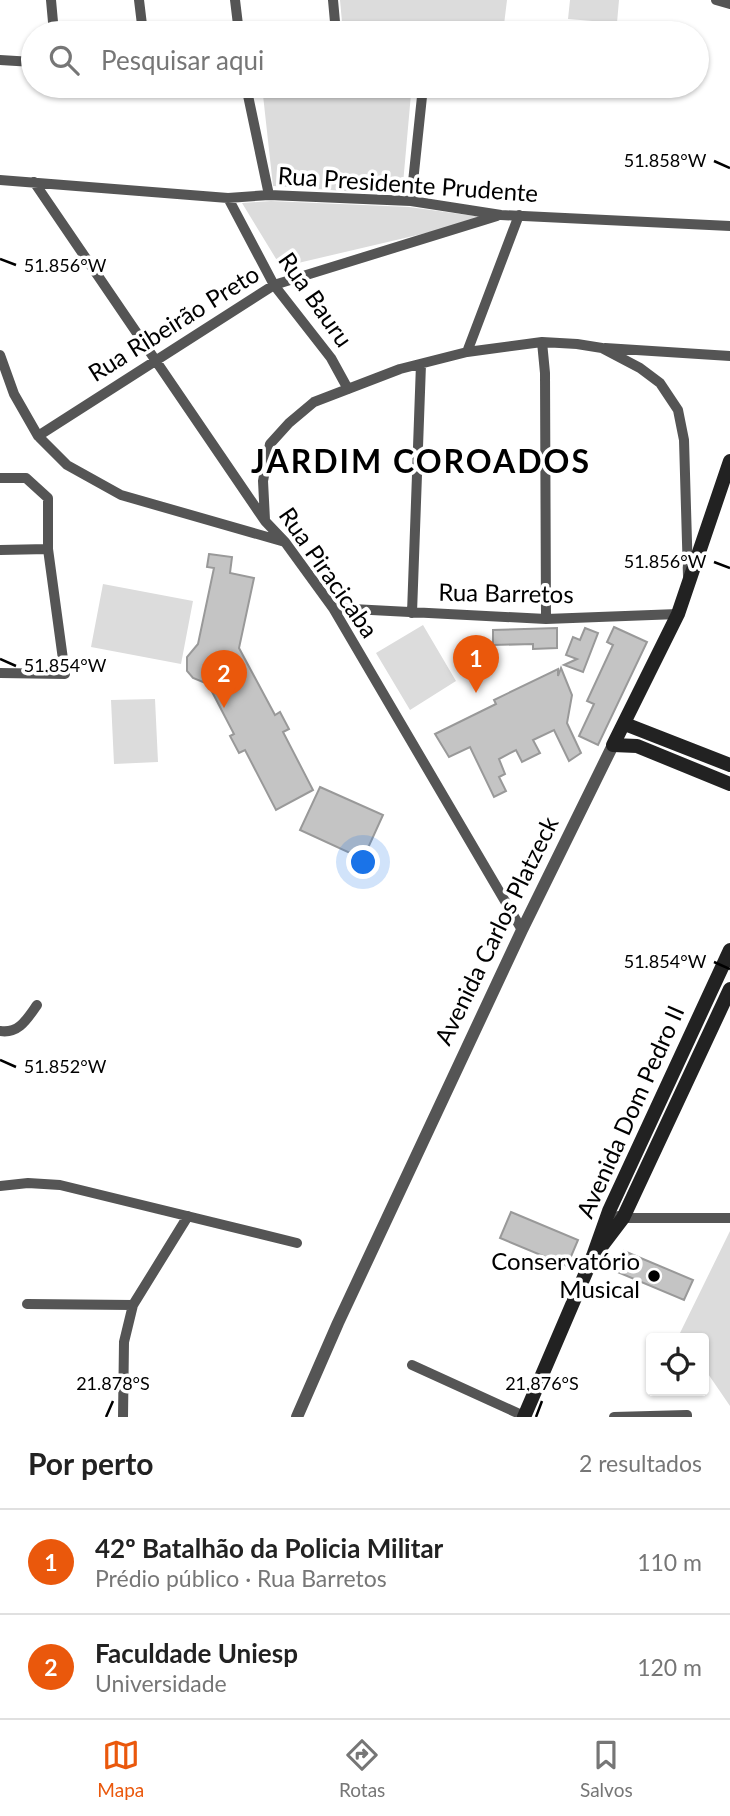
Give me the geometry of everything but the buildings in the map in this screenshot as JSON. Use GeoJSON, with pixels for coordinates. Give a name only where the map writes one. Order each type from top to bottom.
{"type":"FeatureCollection","features":[{"type":"Feature","properties":{"kind":"main road","name":"Avenida Carlos Platzeck"},"geometry":{"type":"LineString","coordinates":[[613,745],[678,614],[730,461]]}},
{"type":"Feature","properties":{"kind":"main road"},"geometry":{"type":"LineString","coordinates":[[625,724],[730,765]]}},
{"type":"Feature","properties":{"kind":"main road"},"geometry":{"type":"LineString","coordinates":[[613,745],[637,746],[730,784]]}},
{"type":"Feature","properties":{"kind":"main road","name":"Avenida Dom Pedro II"},"geometry":{"type":"LineString","coordinates":[[524,1417],[593,1256],[609,1211],[730,950]]}},
{"type":"Feature","properties":{"kind":"main road","name":"Avenida Dom Pedro II"},"geometry":{"type":"LineString","coordinates":[[593,1256],[622,1218],[730,989]]}},
{"type":"Feature","properties":{"kind":"street"},"geometry":{"type":"LineString","coordinates":[[51,0],[53,21]]}},
{"type":"Feature","properties":{"kind":"street"},"geometry":{"type":"LineString","coordinates":[[139,0],[141,21]]}},
{"type":"Feature","properties":{"kind":"street"},"geometry":{"type":"LineString","coordinates":[[235,0],[238,21]]}},
{"type":"Feature","properties":{"kind":"street"},"geometry":{"type":"LineString","coordinates":[[333,0],[335,21]]}},
{"type":"Feature","properties":{"kind":"street"},"geometry":{"type":"LineString","coordinates":[[716,0],[730,4]]}},
{"type":"Feature","properties":{"kind":"street"},"geometry":{"type":"LineString","coordinates":[[0,60],[21,61]]}},
{"type":"Feature","properties":{"kind":"street"},"geometry":{"type":"LineString","coordinates":[[248,98],[268,195]]}},
{"type":"Feature","properties":{"kind":"street"},"geometry":{"type":"LineString","coordinates":[[411,201],[423,98]]}},
{"type":"Feature","properties":{"kind":"street","name":"Rua Presidente Prudente"},"geometry":{"type":"LineString","coordinates":[[0,180],[228,198],[268,195],[411,201],[501,215],[730,226]]}},
{"type":"Feature","properties":{"kind":"street","name":"Rua Piracicaba"},"geometry":{"type":"LineString","coordinates":[[34,182],[265,521],[285,542],[333,608],[522,930]]}},
{"type":"Feature","properties":{"kind":"street","name":"Rua Bauru"},"geometry":{"type":"LineString","coordinates":[[228,198],[274,285],[331,358],[348,389]]}},
{"type":"Feature","properties":{"kind":"street","name":"Rua Ribeirão Preto"},"geometry":{"type":"LineString","coordinates":[[38,436],[65,416],[156,362],[274,285],[501,215]]}},
{"type":"Feature","properties":{"kind":"street"},"geometry":{"type":"LineString","coordinates":[[467,352],[519,215]]}},
{"type":"Feature","properties":{"kind":"street"},"geometry":{"type":"LineString","coordinates":[[542,342],[545,373],[546,619]]}},
{"type":"Feature","properties":{"kind":"street"},"geometry":{"type":"LineString","coordinates":[[265,521],[263,481],[270,444],[314,402],[400,369],[467,352],[542,342],[730,356]]}},
{"type":"Feature","properties":{"kind":"street"},"geometry":{"type":"LineString","coordinates":[[602,348],[640,368],[660,383],[678,410],[684,440],[688,584]]}},
{"type":"Feature","properties":{"kind":"street"},"geometry":{"type":"LineString","coordinates":[[0,355],[14,394],[38,436],[67,466],[121,495],[285,542]]}},
{"type":"Feature","properties":{"kind":"street"},"geometry":{"type":"LineString","coordinates":[[412,613],[421,364]]}},
{"type":"Feature","properties":{"kind":"street"},"geometry":{"type":"LineString","coordinates":[[0,478],[26,478],[48,498],[48,549],[65,674],[0,673]]}},
{"type":"Feature","properties":{"kind":"street"},"geometry":{"type":"LineString","coordinates":[[0,550],[48,549]]}},
{"type":"Feature","properties":{"kind":"street","name":"Rua Barretos"},"geometry":{"type":"LineString","coordinates":[[333,608],[546,619],[678,614]]}},
{"type":"Feature","properties":{"kind":"street","name":"Avenida Carlos Platzeck"},"geometry":{"type":"LineString","coordinates":[[297,1417],[338,1323],[522,930],[613,745]]}},
{"type":"Feature","properties":{"kind":"street"},"geometry":{"type":"LineString","coordinates":[[0,1031],[8,1032],[22,1026],[37,1005]]}},
{"type":"Feature","properties":{"kind":"street"},"geometry":{"type":"LineString","coordinates":[[0,1186],[60,1185],[297,1243]]}},
{"type":"Feature","properties":{"kind":"street"},"geometry":{"type":"LineString","coordinates":[[609,1211],[622,1218],[730,1218]]}},
{"type":"Feature","properties":{"kind":"street"},"geometry":{"type":"LineString","coordinates":[[123,1417],[124,1342],[133,1305],[188,1216]]}},
{"type":"Feature","properties":{"kind":"street"},"geometry":{"type":"LineString","coordinates":[[27,1304],[133,1305]]}},
{"type":"Feature","properties":{"kind":"street"},"geometry":{"type":"LineString","coordinates":[[412,1365],[524,1417]]}},
{"type":"Feature","properties":{"kind":"street"},"geometry":{"type":"LineString","coordinates":[[614,1417],[687,1417]]}},
{"type":"Feature","properties":{"kind":"shaded area"},"geometry":{"type":"Polygon","coordinates":[[[340,0],[507,0],[504,21],[342,21],[340,0]]]}},
{"type":"Feature","properties":{"kind":"shaded area"},"geometry":{"type":"Polygon","coordinates":[[[570,0],[619,0],[617,21],[568,19],[570,0]]]}},
{"type":"Feature","properties":{"kind":"shaded area"},"geometry":{"type":"Polygon","coordinates":[[[263,98],[411,98],[402,195],[273,186],[263,98]]]}},
{"type":"Feature","properties":{"kind":"shaded area"},"geometry":{"type":"Polygon","coordinates":[[[271,201],[409,207],[490,218],[281,267],[242,203],[271,201]]]}},
{"type":"Feature","properties":{"kind":"shaded area"},"geometry":{"type":"Polygon","coordinates":[[[103,584],[193,601],[181,664],[91,647],[103,584]]]}},
{"type":"Feature","properties":{"kind":"shaded area"},"geometry":{"type":"Polygon","coordinates":[[[423,625],[456,681],[410,710],[376,653],[423,625]]]}},
{"type":"Feature","properties":{"kind":"shaded area"},"geometry":{"type":"Polygon","coordinates":[[[155,699],[158,762],[114,764],[111,700],[155,699]]]}},
{"type":"Feature","properties":{"kind":"shaded area"},"geometry":{"type":"Polygon","coordinates":[[[730,1231],[730,1406],[709,1375],[709,1333],[680,1333],[730,1231]]]}},
{"type":"Feature","properties":{"kind":"place","name":"42º Batalhão da Policia Militar"},"geometry":{"type":"Point","coordinates":[476,693]}},
{"type":"Feature","properties":{"kind":"place","name":"Faculdade Uniesp"},"geometry":{"type":"Point","coordinates":[224,708]}},
{"type":"Feature","properties":{"kind":"place","name":"Conservatório Musical"},"geometry":{"type":"Point","coordinates":[654,1276]}},
{"type":"Feature","properties":{"kind":"district","name":"JARDIM COROADOS"},"geometry":{"type":"Point","coordinates":[421,462]}}]}
